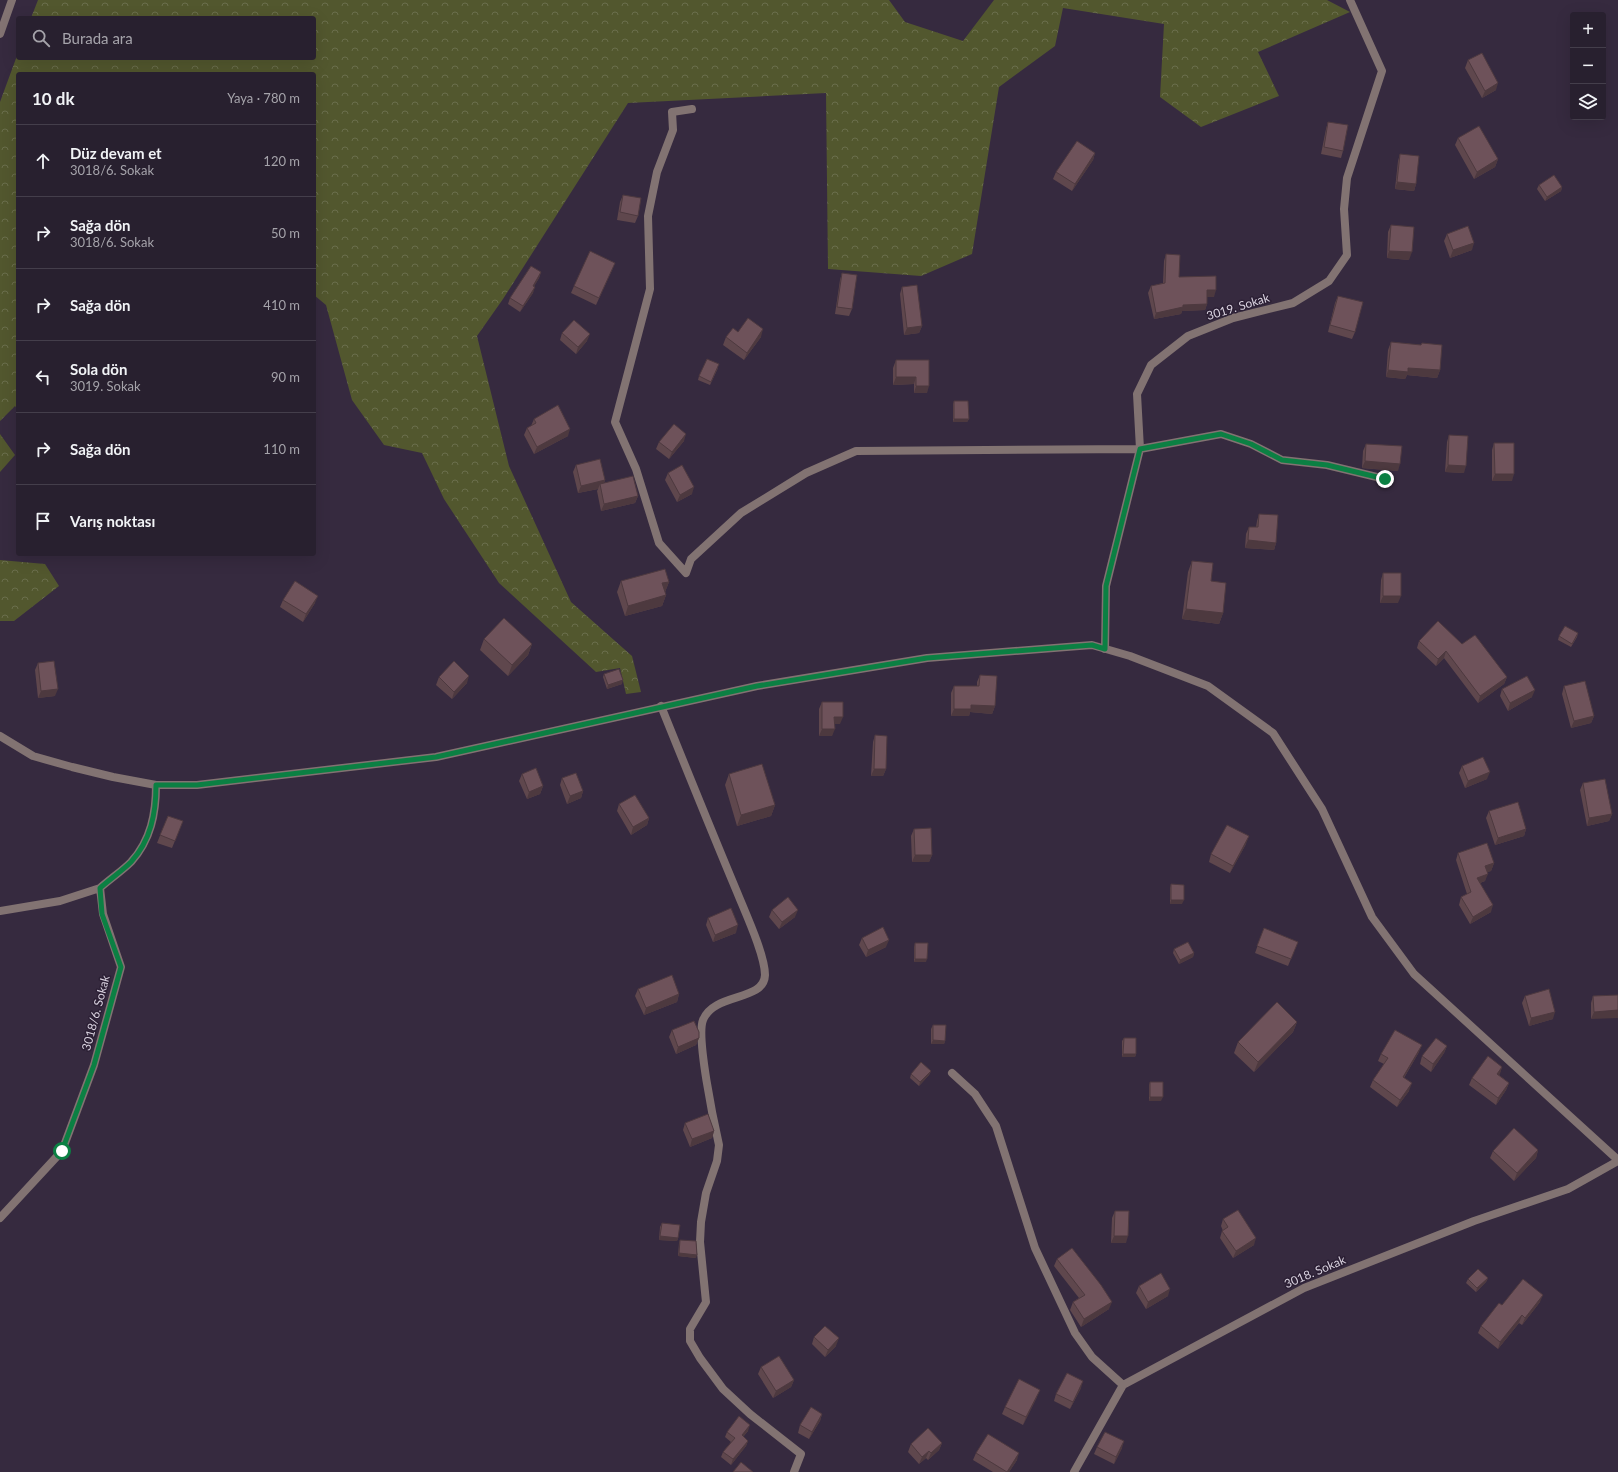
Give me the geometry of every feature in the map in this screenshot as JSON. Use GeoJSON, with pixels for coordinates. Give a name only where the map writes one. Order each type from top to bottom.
{"type":"FeatureCollection","features":[{"type":"Feature","properties":{"kind":"street"},"geometry":{"type":"LineString","coordinates":[[0,34],[12,0]]}},
{"type":"Feature","properties":{"kind":"street","name":"3019. Sokak"},"geometry":{"type":"LineString","coordinates":[[1105,649],[1106,586],[1140,449],[1137,394],[1151,365],[1188,336],[1233,318],[1293,303],[1329,281],[1347,255],[1344,209],[1347,178],[1382,71],[1350,0]]}},
{"type":"Feature","properties":{"kind":"street"},"geometry":{"type":"LineString","coordinates":[[692,109],[672,112],[673,130],[657,172],[648,216],[650,289],[615,422],[636,469],[659,543],[686,573],[691,559],[741,513],[806,473],[856,452],[1140,449],[1221,434],[1251,444],[1282,460],[1327,465],[1385,479]]}},
{"type":"Feature","properties":{"kind":"street"},"geometry":{"type":"LineString","coordinates":[[0,736],[33,756],[113,777],[156,785],[197,785],[436,757],[661,706],[757,686],[927,658],[1092,645],[1130,656],[1208,686],[1273,734],[1322,809],[1372,917],[1414,974],[1618,1161]]}},
{"type":"Feature","properties":{"kind":"street"},"geometry":{"type":"LineString","coordinates":[[661,706],[764,962],[765,976],[762,985],[757,990],[719,1002],[709,1010],[703,1020],[701,1031],[703,1052],[719,1145],[717,1161],[706,1192],[700,1222],[700,1242],[706,1302],[690,1329],[690,1342],[700,1358],[724,1389],[750,1414],[801,1454],[794,1472]]}},
{"type":"Feature","properties":{"kind":"street"},"geometry":{"type":"LineString","coordinates":[[0,911],[60,902],[100,888],[131,862],[148,838],[156,803],[156,785]]}},
{"type":"Feature","properties":{"kind":"street","name":"3018/6. Sokak"},"geometry":{"type":"LineString","coordinates":[[0,1218],[62,1151],[94,1065],[121,967],[102,914],[100,888]]}},
{"type":"Feature","properties":{"kind":"street"},"geometry":{"type":"LineString","coordinates":[[952,1073],[975,1094],[996,1126],[1035,1248],[1075,1333],[1092,1357],[1123,1385],[1074,1472]]}},
{"type":"Feature","properties":{"kind":"street","name":"3018. Sokak"},"geometry":{"type":"LineString","coordinates":[[1123,1385],[1304,1288],[1474,1221],[1568,1189],[1618,1161]]}},
{"type":"Feature","properties":{"kind":"green space"},"geometry":{"type":"Polygon","coordinates":[[[38,0],[889,0],[905,22],[963,41],[994,0],[1327,0],[1350,12],[1258,52],[1279,96],[1201,127],[1160,97],[1164,24],[1063,8],[1055,46],[999,87],[972,254],[921,276],[828,269],[826,93],[628,103],[503,299],[477,336],[509,466],[571,602],[632,656],[641,692],[626,694],[620,668],[596,672],[499,583],[444,499],[422,453],[384,445],[352,400],[326,305],[316,297],[316,72],[16,72],[16,407],[15,406],[0,421],[0,102],[16,58],[16,60],[316,60],[316,16],[32,16],[38,0]]]}},
{"type":"Feature","properties":{"kind":"green space"},"geometry":{"type":"Polygon","coordinates":[[[0,434],[15,455],[0,472],[0,434]]]}},
{"type":"Feature","properties":{"kind":"green space"},"geometry":{"type":"Polygon","coordinates":[[[0,560],[45,564],[59,586],[14,621],[0,621],[0,560]]]}},
{"type":"Feature","properties":{"kind":"building"},"geometry":{"type":"Polygon","coordinates":[[[1482,53],[1498,83],[1485,91],[1468,60],[1482,53]]]}},
{"type":"Feature","properties":{"kind":"building"},"geometry":{"type":"Polygon","coordinates":[[[1328,122],[1348,125],[1343,151],[1324,147],[1328,122]]]}},
{"type":"Feature","properties":{"kind":"building"},"geometry":{"type":"Polygon","coordinates":[[[1479,126],[1498,159],[1477,172],[1458,138],[1479,126]]]}},
{"type":"Feature","properties":{"kind":"building"},"geometry":{"type":"Polygon","coordinates":[[[1077,141],[1095,153],[1075,184],[1056,172],[1077,141]]]}},
{"type":"Feature","properties":{"kind":"building"},"geometry":{"type":"Polygon","coordinates":[[[1400,154],[1419,156],[1416,184],[1397,182],[1400,154]]]}},
{"type":"Feature","properties":{"kind":"building"},"geometry":{"type":"Polygon","coordinates":[[[1554,175],[1562,187],[1547,197],[1539,185],[1554,175]]]}},
{"type":"Feature","properties":{"kind":"building"},"geometry":{"type":"Polygon","coordinates":[[[623,195],[641,198],[638,216],[620,212],[623,195]]]}},
{"type":"Feature","properties":{"kind":"building"},"geometry":{"type":"Polygon","coordinates":[[[1391,225],[1414,227],[1412,252],[1389,251],[1391,225]]]}},
{"type":"Feature","properties":{"kind":"building"},"geometry":{"type":"Polygon","coordinates":[[[1468,226],[1474,243],[1453,250],[1447,234],[1468,226]]]}},
{"type":"Feature","properties":{"kind":"building"},"geometry":{"type":"Polygon","coordinates":[[[590,251],[615,263],[599,298],[574,286],[590,251]]]}},
{"type":"Feature","properties":{"kind":"building"},"geometry":{"type":"Polygon","coordinates":[[[1166,254],[1180,255],[1179,277],[1216,276],[1216,290],[1207,290],[1207,304],[1183,305],[1183,307],[1156,313],[1151,286],[1165,283],[1166,254]]]}},
{"type":"Feature","properties":{"kind":"building"},"geometry":{"type":"Polygon","coordinates":[[[531,266],[541,272],[533,286],[535,287],[523,306],[510,298],[531,266]]]}},
{"type":"Feature","properties":{"kind":"building"},"geometry":{"type":"Polygon","coordinates":[[[842,273],[857,275],[852,309],[837,307],[842,273]]]}},
{"type":"Feature","properties":{"kind":"building"},"geometry":{"type":"Polygon","coordinates":[[[917,285],[922,326],[907,328],[902,287],[917,285]]]}},
{"type":"Feature","properties":{"kind":"building"},"geometry":{"type":"Polygon","coordinates":[[[1338,296],[1363,302],[1355,332],[1330,325],[1338,296]]]}},
{"type":"Feature","properties":{"kind":"building"},"geometry":{"type":"Polygon","coordinates":[[[748,318],[763,329],[747,353],[726,337],[733,328],[738,332],[748,318]]]}},
{"type":"Feature","properties":{"kind":"building"},"geometry":{"type":"Polygon","coordinates":[[[574,320],[590,334],[578,347],[562,333],[574,320]]]}},
{"type":"Feature","properties":{"kind":"building"},"geometry":{"type":"Polygon","coordinates":[[[1391,342],[1421,345],[1422,343],[1442,345],[1440,370],[1408,368],[1408,372],[1388,370],[1391,342]]]}},
{"type":"Feature","properties":{"kind":"building"},"geometry":{"type":"Polygon","coordinates":[[[707,359],[719,364],[711,382],[699,376],[707,359]]]}},
{"type":"Feature","properties":{"kind":"building"},"geometry":{"type":"Polygon","coordinates":[[[896,360],[929,360],[929,386],[916,386],[916,377],[896,377],[896,360]]]}},
{"type":"Feature","properties":{"kind":"building"},"geometry":{"type":"Polygon","coordinates":[[[954,401],[968,401],[969,419],[954,419],[954,401]]]}},
{"type":"Feature","properties":{"kind":"building"},"geometry":{"type":"Polygon","coordinates":[[[558,405],[570,429],[537,447],[527,428],[536,423],[534,419],[558,405]]]}},
{"type":"Feature","properties":{"kind":"building"},"geometry":{"type":"Polygon","coordinates":[[[674,424],[686,434],[672,452],[659,442],[674,424]]]}},
{"type":"Feature","properties":{"kind":"building"},"geometry":{"type":"Polygon","coordinates":[[[1449,435],[1468,436],[1466,466],[1448,465],[1449,435]]]}},
{"type":"Feature","properties":{"kind":"building"},"geometry":{"type":"Polygon","coordinates":[[[1494,443],[1514,443],[1514,474],[1495,474],[1494,443]]]}},
{"type":"Feature","properties":{"kind":"building"},"geometry":{"type":"Polygon","coordinates":[[[1366,444],[1402,446],[1400,464],[1365,461],[1366,444]]]}},
{"type":"Feature","properties":{"kind":"building"},"geometry":{"type":"Polygon","coordinates":[[[600,459],[605,480],[581,486],[576,465],[600,459]]]}},
{"type":"Feature","properties":{"kind":"building"},"geometry":{"type":"Polygon","coordinates":[[[682,465],[694,487],[680,495],[668,473],[682,465]]]}},
{"type":"Feature","properties":{"kind":"building"},"geometry":{"type":"Polygon","coordinates":[[[633,476],[638,496],[604,504],[600,484],[633,476]]]}},
{"type":"Feature","properties":{"kind":"building"},"geometry":{"type":"Polygon","coordinates":[[[1259,514],[1278,515],[1276,543],[1248,540],[1249,527],[1258,527],[1259,514]]]}},
{"type":"Feature","properties":{"kind":"building"},"geometry":{"type":"Polygon","coordinates":[[[1192,561],[1213,563],[1211,581],[1226,583],[1223,613],[1186,609],[1192,561]]]}},
{"type":"Feature","properties":{"kind":"building"},"geometry":{"type":"Polygon","coordinates":[[[665,569],[669,582],[662,583],[666,595],[628,606],[621,581],[665,569]]]}},
{"type":"Feature","properties":{"kind":"building"},"geometry":{"type":"Polygon","coordinates":[[[1383,573],[1401,573],[1401,596],[1383,596],[1383,573]]]}},
{"type":"Feature","properties":{"kind":"building"},"geometry":{"type":"Polygon","coordinates":[[[295,581],[318,596],[306,614],[283,600],[295,581]]]}},
{"type":"Feature","properties":{"kind":"building"},"geometry":{"type":"Polygon","coordinates":[[[504,618],[532,644],[512,665],[484,639],[504,618]]]}},
{"type":"Feature","properties":{"kind":"building"},"geometry":{"type":"Polygon","coordinates":[[[1438,621],[1462,644],[1475,635],[1507,677],[1480,696],[1446,651],[1438,659],[1419,641],[1438,621]]]}},
{"type":"Feature","properties":{"kind":"building"},"geometry":{"type":"Polygon","coordinates":[[[1565,626],[1578,633],[1572,644],[1559,636],[1565,626]]]}},
{"type":"Feature","properties":{"kind":"building"},"geometry":{"type":"Polygon","coordinates":[[[54,661],[58,689],[41,691],[38,663],[54,661]]]}},
{"type":"Feature","properties":{"kind":"building"},"geometry":{"type":"Polygon","coordinates":[[[454,661],[469,676],[454,692],[439,677],[454,661]]]}},
{"type":"Feature","properties":{"kind":"building"},"geometry":{"type":"Polygon","coordinates":[[[619,669],[623,680],[608,685],[604,674],[619,669]]]}},
{"type":"Feature","properties":{"kind":"building"},"geometry":{"type":"Polygon","coordinates":[[[980,675],[997,676],[995,706],[971,705],[971,709],[954,709],[954,686],[979,686],[980,675]]]}},
{"type":"Feature","properties":{"kind":"building"},"geometry":{"type":"Polygon","coordinates":[[[1527,676],[1535,690],[1510,703],[1502,689],[1527,676]]]}},
{"type":"Feature","properties":{"kind":"building"},"geometry":{"type":"Polygon","coordinates":[[[1585,681],[1594,716],[1574,721],[1564,686],[1585,681]]]}},
{"type":"Feature","properties":{"kind":"building"},"geometry":{"type":"Polygon","coordinates":[[[822,702],[843,702],[843,717],[834,717],[835,729],[822,729],[822,702]]]}},
{"type":"Feature","properties":{"kind":"building"},"geometry":{"type":"Polygon","coordinates":[[[875,735],[887,736],[886,769],[874,769],[875,735]]]}},
{"type":"Feature","properties":{"kind":"building"},"geometry":{"type":"Polygon","coordinates":[[[1483,757],[1490,772],[1468,781],[1462,766],[1483,757]]]}},
{"type":"Feature","properties":{"kind":"building"},"geometry":{"type":"Polygon","coordinates":[[[762,764],[775,805],[741,815],[729,774],[762,764]]]}},
{"type":"Feature","properties":{"kind":"building"},"geometry":{"type":"Polygon","coordinates":[[[536,768],[543,786],[529,792],[522,774],[536,768]]]}},
{"type":"Feature","properties":{"kind":"building"},"geometry":{"type":"Polygon","coordinates":[[[576,773],[583,791],[570,796],[562,778],[576,773]]]}},
{"type":"Feature","properties":{"kind":"building"},"geometry":{"type":"Polygon","coordinates":[[[1605,779],[1612,814],[1589,818],[1583,783],[1605,779]]]}},
{"type":"Feature","properties":{"kind":"building"},"geometry":{"type":"Polygon","coordinates":[[[635,795],[649,818],[633,827],[619,804],[635,795]]]}},
{"type":"Feature","properties":{"kind":"building"},"geometry":{"type":"Polygon","coordinates":[[[1518,802],[1526,829],[1498,838],[1489,811],[1518,802]]]}},
{"type":"Feature","properties":{"kind":"building"},"geometry":{"type":"Polygon","coordinates":[[[168,816],[183,821],[175,841],[160,835],[168,816]]]}},
{"type":"Feature","properties":{"kind":"building"},"geometry":{"type":"Polygon","coordinates":[[[1227,825],[1249,836],[1233,866],[1211,854],[1227,825]]]}},
{"type":"Feature","properties":{"kind":"building"},"geometry":{"type":"Polygon","coordinates":[[[931,828],[932,855],[915,855],[914,829],[931,828]]]}},
{"type":"Feature","properties":{"kind":"building"},"geometry":{"type":"Polygon","coordinates":[[[1487,843],[1494,863],[1485,866],[1488,874],[1477,878],[1493,905],[1473,917],[1461,897],[1471,892],[1458,853],[1487,843]]]}},
{"type":"Feature","properties":{"kind":"building"},"geometry":{"type":"Polygon","coordinates":[[[1171,884],[1184,885],[1184,900],[1171,900],[1171,884]]]}},
{"type":"Feature","properties":{"kind":"building"},"geometry":{"type":"Polygon","coordinates":[[[788,897],[798,910],[782,922],[772,910],[788,897]]]}},
{"type":"Feature","properties":{"kind":"building"},"geometry":{"type":"Polygon","coordinates":[[[731,908],[738,925],[715,935],[708,918],[731,908]]]}},
{"type":"Feature","properties":{"kind":"building"},"geometry":{"type":"Polygon","coordinates":[[[883,927],[889,940],[868,950],[862,938],[883,927]]]}},
{"type":"Feature","properties":{"kind":"building"},"geometry":{"type":"Polygon","coordinates":[[[1264,928],[1298,942],[1291,959],[1257,946],[1264,928]]]}},
{"type":"Feature","properties":{"kind":"building"},"geometry":{"type":"Polygon","coordinates":[[[1188,942],[1194,953],[1180,960],[1174,949],[1188,942]]]}},
{"type":"Feature","properties":{"kind":"building"},"geometry":{"type":"Polygon","coordinates":[[[915,943],[928,943],[927,959],[915,959],[915,943]]]}},
{"type":"Feature","properties":{"kind":"building"},"geometry":{"type":"Polygon","coordinates":[[[672,975],[679,994],[646,1008],[638,989],[672,975]]]}},
{"type":"Feature","properties":{"kind":"building"},"geometry":{"type":"Polygon","coordinates":[[[1549,989],[1555,1012],[1531,1018],[1525,996],[1549,989]]]}},
{"type":"Feature","properties":{"kind":"building"},"geometry":{"type":"Polygon","coordinates":[[[1618,995],[1618,1010],[1594,1012],[1593,996],[1618,995]]]}},
{"type":"Feature","properties":{"kind":"building"},"geometry":{"type":"Polygon","coordinates":[[[1277,1002],[1297,1022],[1258,1062],[1238,1042],[1277,1002]]]}},
{"type":"Feature","properties":{"kind":"building"},"geometry":{"type":"Polygon","coordinates":[[[694,1021],[699,1032],[699,1038],[678,1047],[672,1030],[694,1021]]]}},
{"type":"Feature","properties":{"kind":"building"},"geometry":{"type":"Polygon","coordinates":[[[933,1025],[946,1025],[945,1041],[933,1040],[933,1025]]]}},
{"type":"Feature","properties":{"kind":"building"},"geometry":{"type":"Polygon","coordinates":[[[1395,1030],[1422,1045],[1403,1077],[1412,1083],[1400,1100],[1373,1080],[1388,1058],[1381,1054],[1395,1030]]]}},
{"type":"Feature","properties":{"kind":"building"},"geometry":{"type":"Polygon","coordinates":[[[1124,1038],[1136,1038],[1136,1054],[1123,1054],[1124,1038]]]}},
{"type":"Feature","properties":{"kind":"building"},"geometry":{"type":"Polygon","coordinates":[[[1436,1038],[1447,1046],[1433,1064],[1422,1056],[1436,1038]]]}},
{"type":"Feature","properties":{"kind":"building"},"geometry":{"type":"Polygon","coordinates":[[[1488,1056],[1502,1067],[1497,1074],[1509,1083],[1498,1098],[1472,1078],[1488,1056]]]}},
{"type":"Feature","properties":{"kind":"building"},"geometry":{"type":"Polygon","coordinates":[[[921,1062],[931,1071],[920,1082],[911,1074],[921,1062]]]}},
{"type":"Feature","properties":{"kind":"building"},"geometry":{"type":"Polygon","coordinates":[[[1150,1082],[1163,1082],[1163,1097],[1150,1097],[1150,1082]]]}},
{"type":"Feature","properties":{"kind":"building"},"geometry":{"type":"Polygon","coordinates":[[[708,1114],[714,1131],[692,1139],[685,1123],[708,1114]]]}},
{"type":"Feature","properties":{"kind":"building"},"geometry":{"type":"Polygon","coordinates":[[[1514,1128],[1538,1150],[1517,1173],[1493,1151],[1514,1128]]]}},
{"type":"Feature","properties":{"kind":"building"},"geometry":{"type":"Polygon","coordinates":[[[1238,1210],[1256,1238],[1236,1251],[1222,1231],[1228,1227],[1223,1219],[1238,1210]]]}},
{"type":"Feature","properties":{"kind":"building"},"geometry":{"type":"Polygon","coordinates":[[[1115,1211],[1129,1211],[1128,1236],[1114,1236],[1115,1211]]]}},
{"type":"Feature","properties":{"kind":"building"},"geometry":{"type":"Polygon","coordinates":[[[662,1223],[680,1225],[678,1238],[660,1236],[662,1223]]]}},
{"type":"Feature","properties":{"kind":"building"},"geometry":{"type":"Polygon","coordinates":[[[680,1240],[696,1241],[697,1255],[679,1253],[680,1240]]]}},
{"type":"Feature","properties":{"kind":"building"},"geometry":{"type":"Polygon","coordinates":[[[1072,1248],[1101,1285],[1112,1302],[1084,1319],[1073,1302],[1085,1295],[1057,1259],[1072,1248]]]}},
{"type":"Feature","properties":{"kind":"building"},"geometry":{"type":"Polygon","coordinates":[[[1478,1269],[1488,1278],[1477,1288],[1468,1279],[1478,1269]]]}},
{"type":"Feature","properties":{"kind":"building"},"geometry":{"type":"Polygon","coordinates":[[[1161,1273],[1170,1289],[1148,1302],[1139,1286],[1161,1273]]]}},
{"type":"Feature","properties":{"kind":"building"},"geometry":{"type":"Polygon","coordinates":[[[1523,1279],[1543,1295],[1525,1318],[1522,1315],[1500,1342],[1481,1326],[1499,1303],[1502,1305],[1523,1279]]]}},
{"type":"Feature","properties":{"kind":"building"},"geometry":{"type":"Polygon","coordinates":[[[825,1326],[839,1338],[828,1350],[814,1337],[825,1326]]]}},
{"type":"Feature","properties":{"kind":"building"},"geometry":{"type":"Polygon","coordinates":[[[779,1356],[794,1380],[776,1391],[761,1367],[779,1356]]]}},
{"type":"Feature","properties":{"kind":"building"},"geometry":{"type":"Polygon","coordinates":[[[1067,1373],[1083,1381],[1073,1402],[1056,1394],[1067,1373]]]}},
{"type":"Feature","properties":{"kind":"building"},"geometry":{"type":"Polygon","coordinates":[[[1019,1379],[1040,1390],[1026,1417],[1005,1407],[1019,1379]]]}},
{"type":"Feature","properties":{"kind":"building"},"geometry":{"type":"Polygon","coordinates":[[[811,1407],[822,1414],[812,1432],[800,1425],[811,1407]]]}},
{"type":"Feature","properties":{"kind":"building"},"geometry":{"type":"Polygon","coordinates":[[[739,1416],[750,1425],[742,1435],[748,1441],[733,1459],[723,1452],[735,1438],[727,1432],[739,1416]]]}},
{"type":"Feature","properties":{"kind":"building"},"geometry":{"type":"Polygon","coordinates":[[[928,1428],[942,1443],[931,1453],[929,1451],[922,1457],[911,1444],[928,1428]]]}},
{"type":"Feature","properties":{"kind":"building"},"geometry":{"type":"Polygon","coordinates":[[[1105,1432],[1124,1441],[1116,1457],[1097,1447],[1105,1432]]]}},
{"type":"Feature","properties":{"kind":"building"},"geometry":{"type":"Polygon","coordinates":[[[988,1434],[1019,1453],[1007,1472],[976,1453],[988,1434]]]}},
{"type":"Feature","properties":{"kind":"building"},"geometry":{"type":"Polygon","coordinates":[[[741,1462],[753,1472],[733,1472],[741,1462]]]}},
{"type":"Feature","properties":{"kind":"route"},"geometry":{"type":"LineString","coordinates":[[62,1151],[94,1065],[121,967],[102,914],[100,888],[131,862],[148,838],[156,803],[156,785],[197,785],[436,757],[661,706],[757,686],[927,658],[1092,645],[1105,649],[1106,586],[1140,449],[1221,434],[1251,444],[1282,460],[1327,465],[1385,479]]}}]}
